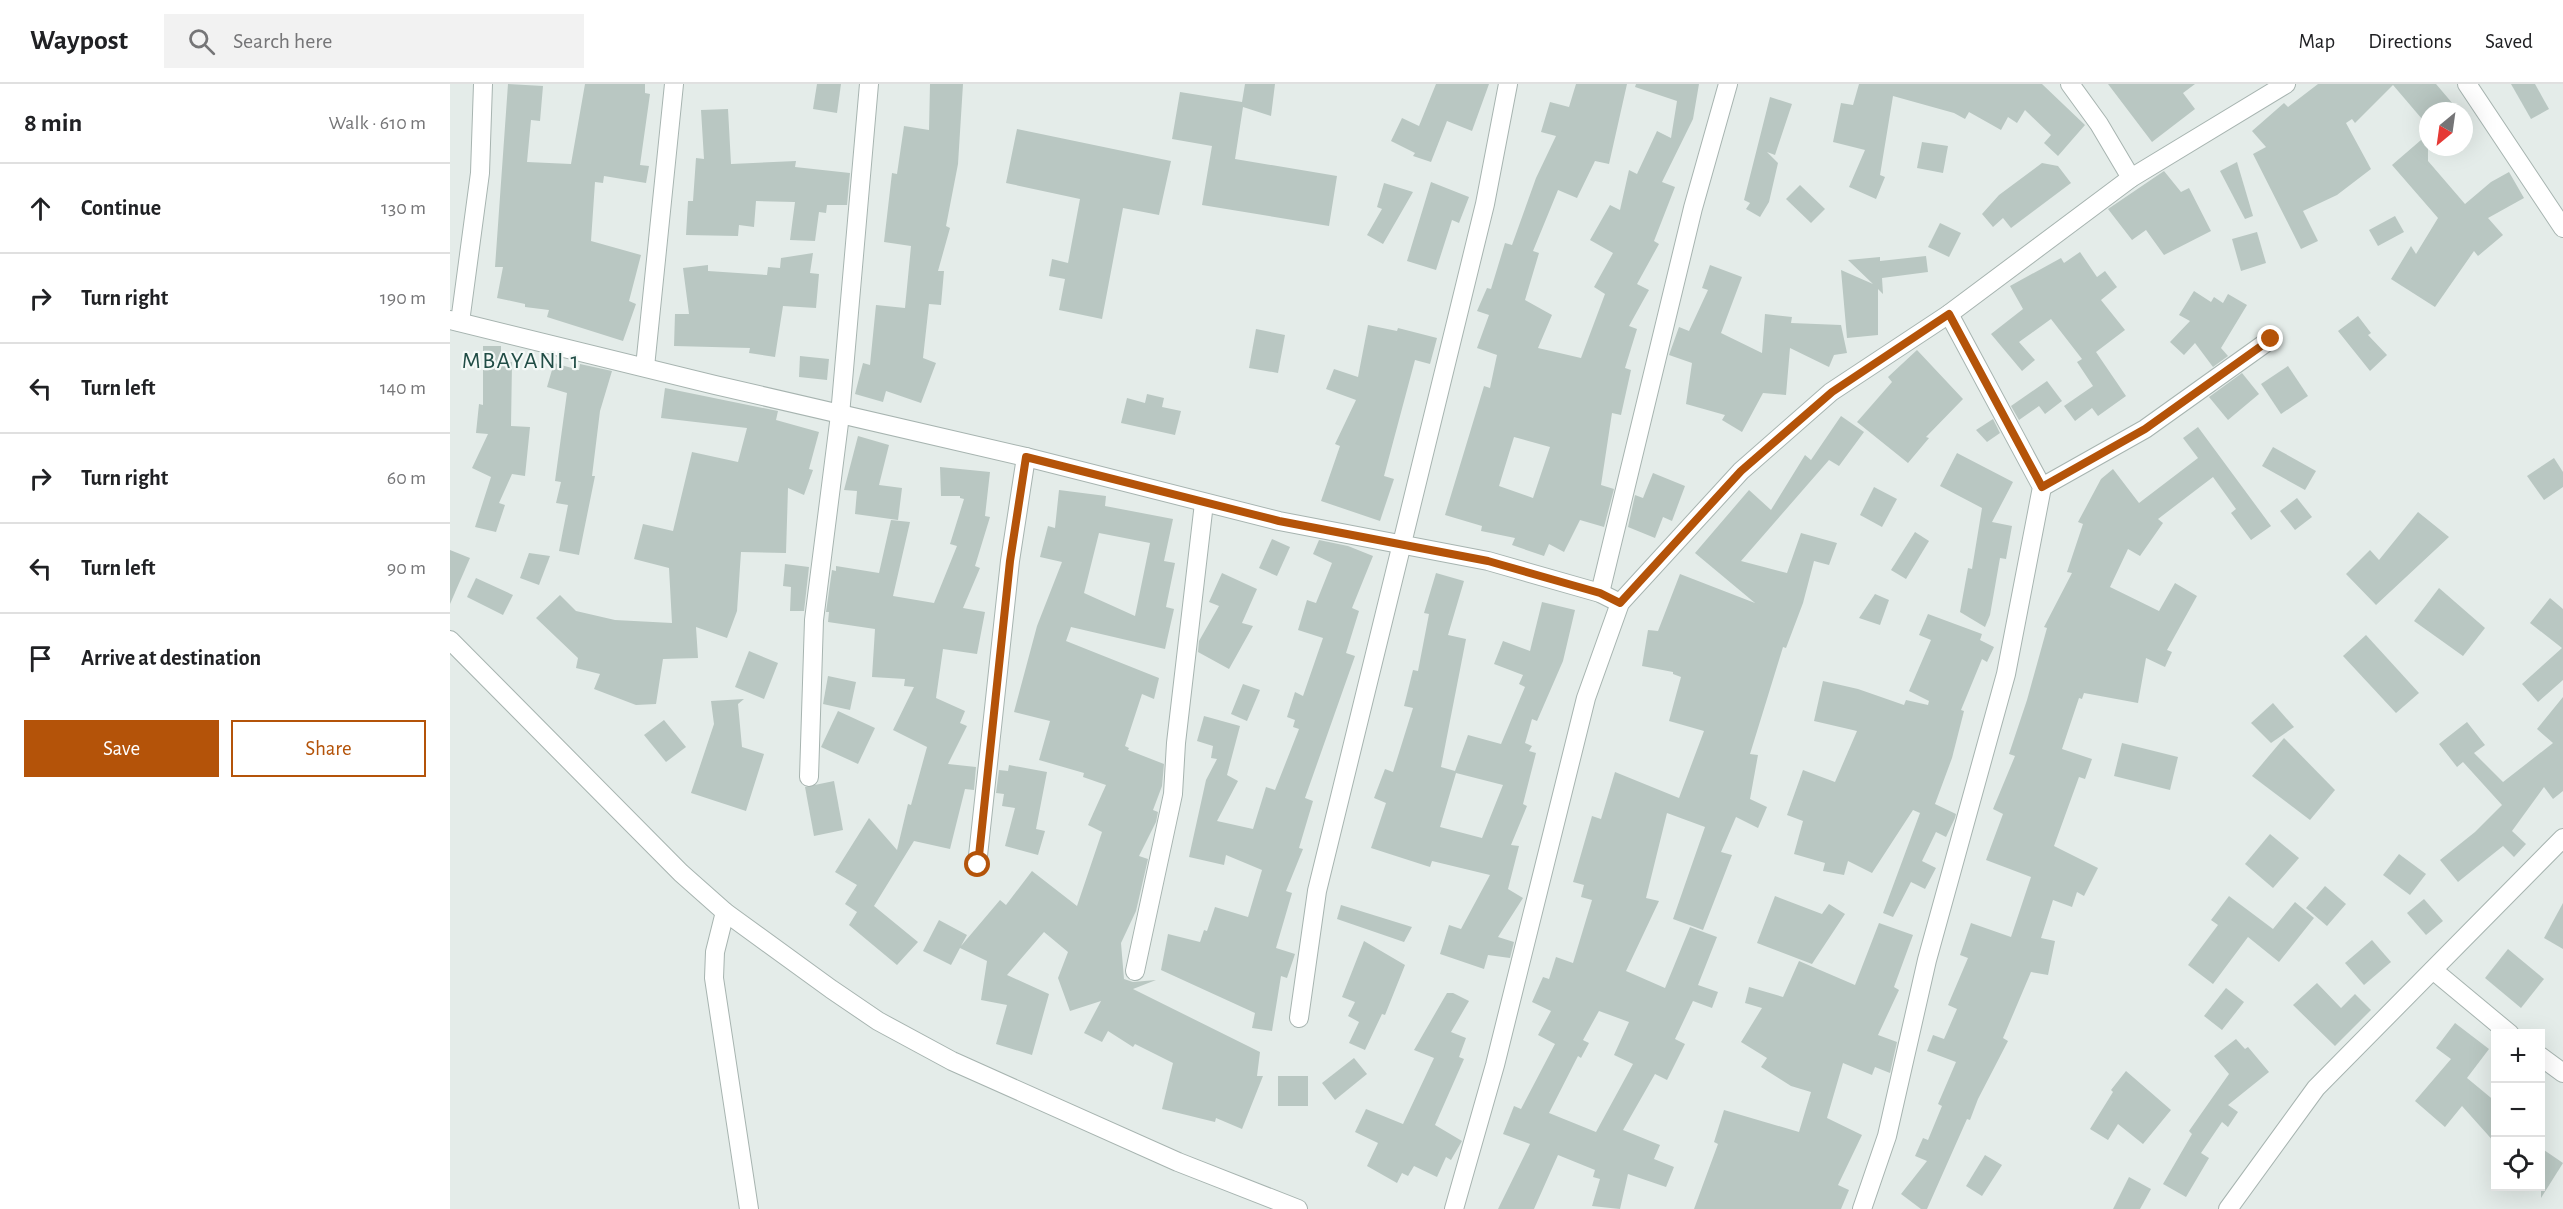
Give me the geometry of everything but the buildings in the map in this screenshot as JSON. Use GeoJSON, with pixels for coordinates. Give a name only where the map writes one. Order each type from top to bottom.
{"type":"FeatureCollection","features":[{"type":"Feature","properties":{"kind":"street"},"geometry":{"type":"LineString","coordinates":[[483,84],[480,173],[455,321],[840,415],[1026,457],[1279,521],[1488,561],[1600,593],[1620,603]]}},
{"type":"Feature","properties":{"kind":"street"},"geometry":{"type":"LineString","coordinates":[[645,367],[674,84]]}},
{"type":"Feature","properties":{"kind":"street"},"geometry":{"type":"LineString","coordinates":[[810,777],[814,620],[840,415],[869,84]]}},
{"type":"Feature","properties":{"kind":"street"},"geometry":{"type":"LineString","coordinates":[[1299,1018],[1317,891],[1485,204],[1508,84]]}},
{"type":"Feature","properties":{"kind":"street"},"geometry":{"type":"LineString","coordinates":[[1600,593],[1693,208],[1728,84]]}},
{"type":"Feature","properties":{"kind":"street"},"geometry":{"type":"LineString","coordinates":[[2070,84],[2099,124],[2131,178]]}},
{"type":"Feature","properties":{"kind":"street"},"geometry":{"type":"LineString","coordinates":[[1454,1209],[1495,1065],[1586,698],[1620,603],[1741,471],[1832,392],[1949,314],[2131,178],[2286,84]]}},
{"type":"Feature","properties":{"kind":"street"},"geometry":{"type":"LineString","coordinates":[[2467,84],[2563,228]]}},
{"type":"Feature","properties":{"kind":"street"},"geometry":{"type":"LineString","coordinates":[[1862,1209],[1887,1136],[1926,960],[2006,674],[2042,487],[1949,314]]}},
{"type":"Feature","properties":{"kind":"street"},"geometry":{"type":"LineString","coordinates":[[2042,487],[2145,429],[2271,339]]}},
{"type":"Feature","properties":{"kind":"street"},"geometry":{"type":"LineString","coordinates":[[978,865],[1010,561],[1026,457]]}},
{"type":"Feature","properties":{"kind":"street"},"geometry":{"type":"LineString","coordinates":[[1135,971],[1173,794],[1176,743],[1204,503]]}},
{"type":"Feature","properties":{"kind":"street"},"geometry":{"type":"LineString","coordinates":[[450,640],[681,873],[725,912],[878,1021],[952,1061],[1178,1162],[1298,1209]]}},
{"type":"Feature","properties":{"kind":"street"},"geometry":{"type":"LineString","coordinates":[[2233,1206],[2316,1088],[2563,838]]}},
{"type":"Feature","properties":{"kind":"street"},"geometry":{"type":"LineString","coordinates":[[725,912],[715,952],[714,978],[750,1209]]}},
{"type":"Feature","properties":{"kind":"street"},"geometry":{"type":"LineString","coordinates":[[2433,970],[2504,1029]]}},
{"type":"Feature","properties":{"kind":"street"},"geometry":{"type":"LineString","coordinates":[[2545,1059],[2563,1073]]}},
{"type":"Feature","properties":{"kind":"district","name":"MBAYANI 1"},"geometry":{"type":"Point","coordinates":[521,360]}},
{"type":"Feature","properties":{"kind":"route"},"geometry":{"type":"LineString","coordinates":[[978,865],[1010,561],[1026,457],[1279,521],[1488,561],[1600,593],[1620,603],[1741,471],[1832,392],[1949,314],[2042,487],[2145,429],[2271,339]]}}]}
